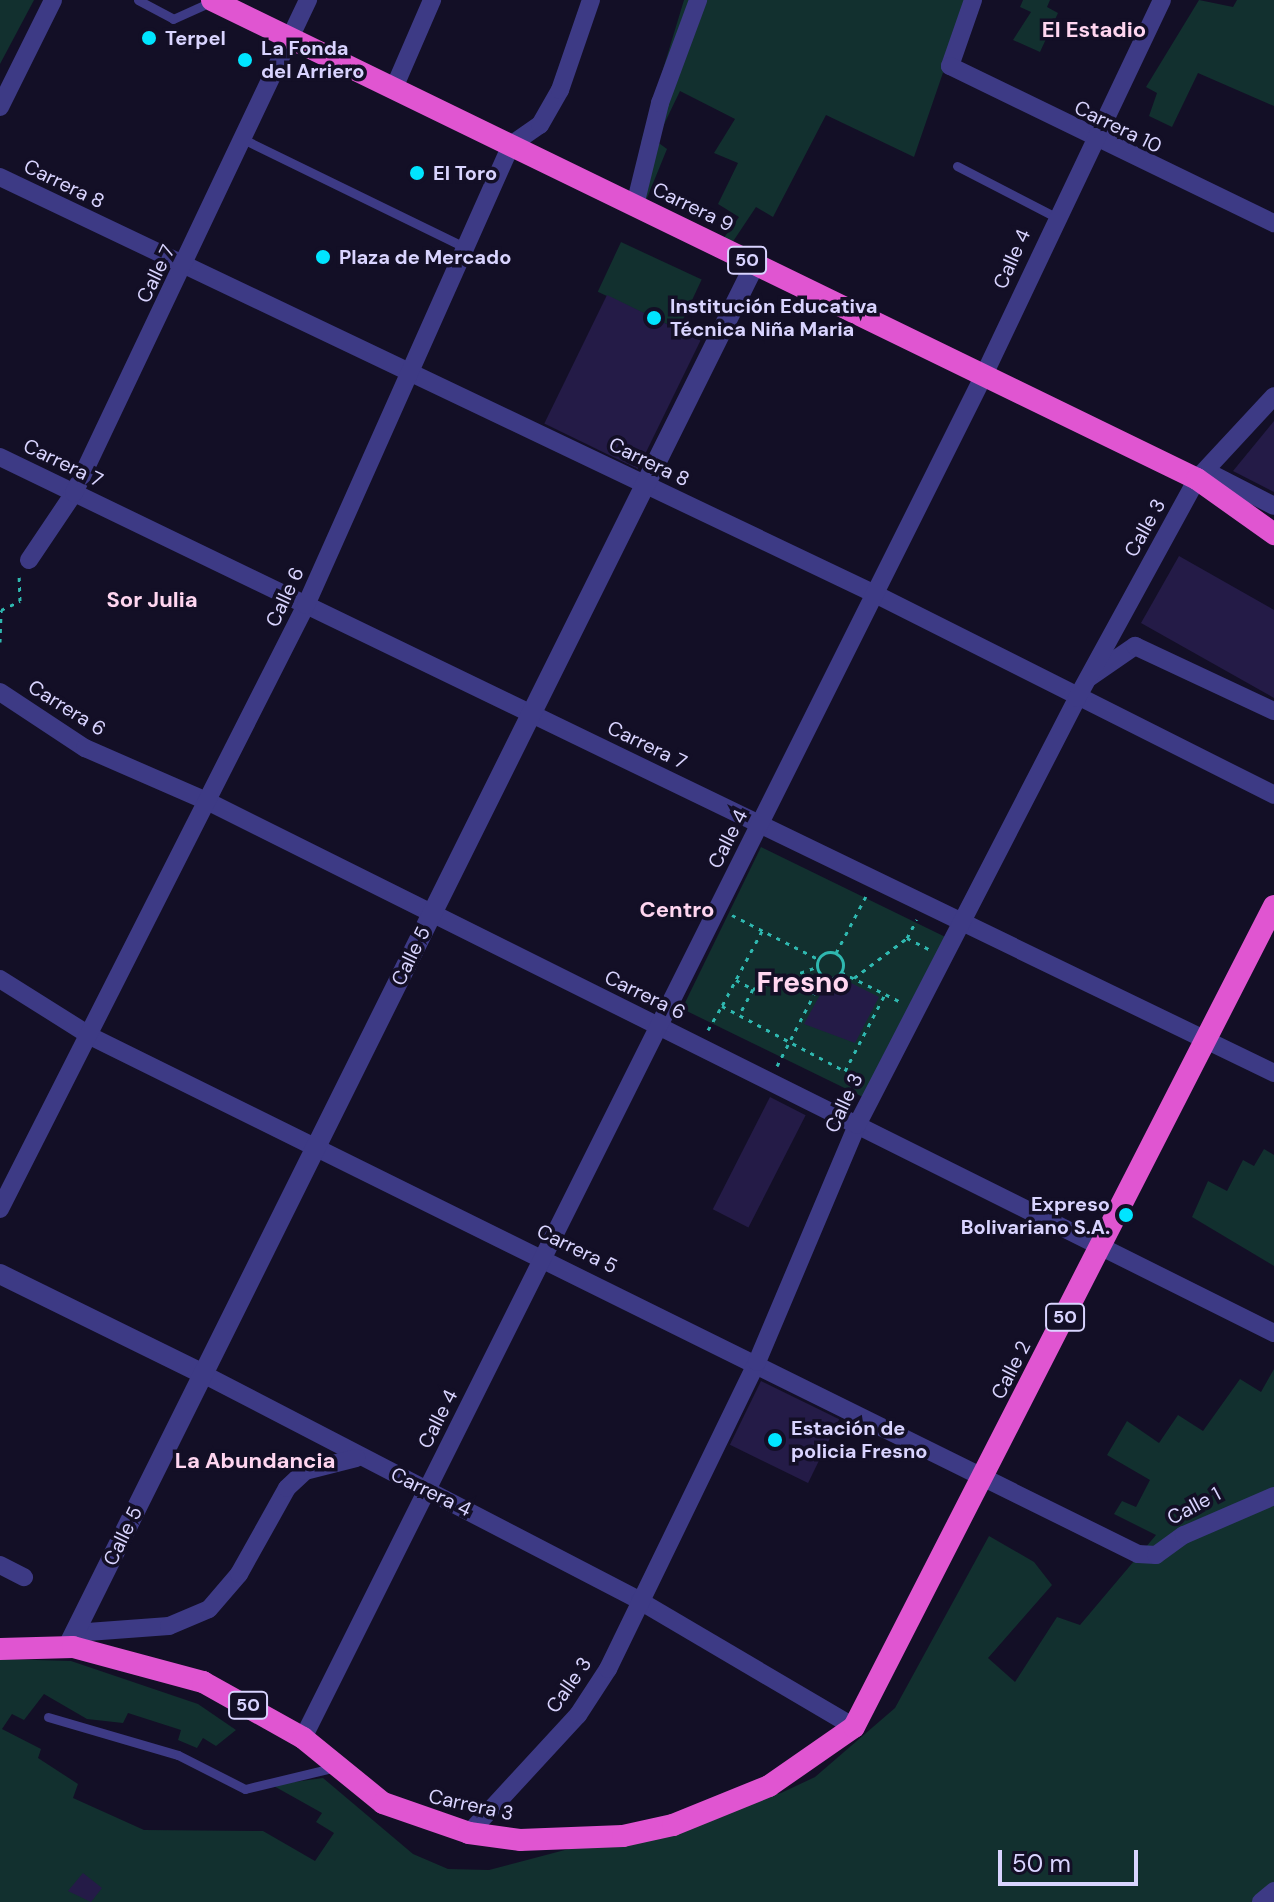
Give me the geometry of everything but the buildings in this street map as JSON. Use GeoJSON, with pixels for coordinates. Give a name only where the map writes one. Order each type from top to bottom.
{"type":"FeatureCollection","features":[{"type":"Feature","properties":{"kind":"highway","name":"Carrera 9"},"geometry":{"type":"LineString","coordinates":[[212,0],[983,377],[1202,475],[1274,534]]}},
{"type":"Feature","properties":{"kind":"highway","name":"Calle 2"},"geometry":{"type":"LineString","coordinates":[[854,1727],[1274,906]]}},
{"type":"Feature","properties":{"kind":"highway","name":"Carrera 3"},"geometry":{"type":"LineString","coordinates":[[0,1649],[71,1641],[203,1682],[303,1738],[332,1768],[383,1803],[469,1833],[572,1841],[673,1825],[769,1786],[854,1727]]}},
{"type":"Feature","properties":{"kind":"street"},"geometry":{"type":"LineString","coordinates":[[0,80],[39,0]]}},
{"type":"Feature","properties":{"kind":"street"},"geometry":{"type":"LineString","coordinates":[[0,107],[53,0]]}},
{"type":"Feature","properties":{"kind":"street","name":"Calle 7"},"geometry":{"type":"LineString","coordinates":[[29,560],[74,493],[185,267],[308,0]]}},
{"type":"Feature","properties":{"kind":"street"},"geometry":{"type":"LineString","coordinates":[[394,88],[432,0]]}},
{"type":"Feature","properties":{"kind":"street","name":"Calle 6"},"geometry":{"type":"LineString","coordinates":[[0,1209],[211,803],[413,372],[511,145],[550,109],[591,0]]}},
{"type":"Feature","properties":{"kind":"street"},"geometry":{"type":"LineString","coordinates":[[635,205],[660,103],[698,0]]}},
{"type":"Feature","properties":{"kind":"street","name":"Carrera 10"},"geometry":{"type":"LineString","coordinates":[[973,0],[949,61],[1093,141],[1274,223]]}},
{"type":"Feature","properties":{"kind":"street","name":"Calle 4"},"geometry":{"type":"LineString","coordinates":[[303,1738],[983,377],[1056,217],[1162,0]]}},
{"type":"Feature","properties":{"kind":"street","name":"Carrera 8"},"geometry":{"type":"LineString","coordinates":[[0,177],[875,594],[1274,795]]}},
{"type":"Feature","properties":{"kind":"street","name":"Calle 5"},"geometry":{"type":"LineString","coordinates":[[71,1641],[755,264]]}},
{"type":"Feature","properties":{"kind":"street","name":"Calle 3"},"geometry":{"type":"LineString","coordinates":[[469,1833],[578,1715],[640,1601],[757,1362],[857,1125],[1077,698],[1202,475],[1274,396]]}},
{"type":"Feature","properties":{"kind":"street","name":"Carrera 7"},"geometry":{"type":"LineString","coordinates":[[0,457],[1274,1073]]}},
{"type":"Feature","properties":{"kind":"street"},"geometry":{"type":"LineString","coordinates":[[1202,475],[1274,506]]}},
{"type":"Feature","properties":{"kind":"street"},"geometry":{"type":"LineString","coordinates":[[1088,678],[1135,646],[1274,711]]}},
{"type":"Feature","properties":{"kind":"street","name":"Carrera 6"},"geometry":{"type":"LineString","coordinates":[[0,692],[85,748],[211,803],[1274,1333]]}},
{"type":"Feature","properties":{"kind":"street","name":"Carrera 5"},"geometry":{"type":"LineString","coordinates":[[0,979],[92,1037],[985,1474],[1138,1554]]}},
{"type":"Feature","properties":{"kind":"street","name":"Carrera 4"},"geometry":{"type":"LineString","coordinates":[[0,1274],[203,1374],[356,1458],[427,1488],[640,1601],[854,1727]]}},
{"type":"Feature","properties":{"kind":"street"},"geometry":{"type":"LineString","coordinates":[[71,1641],[169,1626],[209,1609],[239,1574],[287,1488],[305,1471],[356,1458]]}},
{"type":"Feature","properties":{"kind":"street","name":"Calle 1"},"geometry":{"type":"LineString","coordinates":[[1138,1554],[1156,1555],[1198,1528],[1274,1496]]}},
{"type":"Feature","properties":{"kind":"street"},"geometry":{"type":"LineString","coordinates":[[0,1565],[24,1577]]}},
{"type":"Feature","properties":{"kind":"street"},"geometry":{"type":"LineString","coordinates":[[1261,1902],[1274,1891]]}},
{"type":"Feature","properties":{"kind":"lane"},"geometry":{"type":"LineString","coordinates":[[138,0],[173,19],[212,0]]}},
{"type":"Feature","properties":{"kind":"lane"},"geometry":{"type":"LineString","coordinates":[[245,140],[466,248]]}},
{"type":"Feature","properties":{"kind":"lane"},"geometry":{"type":"LineString","coordinates":[[957,166],[1056,217]]}},
{"type":"Feature","properties":{"kind":"lane"},"geometry":{"type":"LineString","coordinates":[[48,1717],[178,1755],[245,1789],[332,1768]]}},
{"type":"Feature","properties":{"kind":"path"},"geometry":{"type":"LineString","coordinates":[[0,642],[1,610],[20,601],[17,582],[29,560]]}},
{"type":"Feature","properties":{"kind":"path"},"geometry":{"type":"LineString","coordinates":[[841,972],[836,953],[875,880]]}},
{"type":"Feature","properties":{"kind":"path"},"geometry":{"type":"LineString","coordinates":[[718,908],[818,959],[836,953]]}},
{"type":"Feature","properties":{"kind":"path"},"geometry":{"type":"LineString","coordinates":[[698,1046],[762,931]]}},
{"type":"Feature","properties":{"kind":"path"},"geometry":{"type":"LineString","coordinates":[[854,978],[907,938],[944,956]]}},
{"type":"Feature","properties":{"kind":"path"},"geometry":{"type":"LineString","coordinates":[[818,959],[817,967],[823,977]]}},
{"type":"Feature","properties":{"kind":"path"},"geometry":{"type":"LineString","coordinates":[[739,1015],[753,989],[817,967]]}},
{"type":"Feature","properties":{"kind":"path"},"geometry":{"type":"LineString","coordinates":[[769,1081],[823,977],[841,972],[915,1008]]}},
{"type":"Feature","properties":{"kind":"path"},"geometry":{"type":"LineString","coordinates":[[736,980],[753,989]]}},
{"type":"Feature","properties":{"kind":"path"},"geometry":{"type":"LineString","coordinates":[[722,1006],[845,1071],[885,994]]}},
{"type":"Feature","properties":{"kind":"green space"},"geometry":{"type":"Polygon","coordinates":[[[0,0],[34,0],[0,64],[0,0]]]}},
{"type":"Feature","properties":{"kind":"green space"},"geometry":{"type":"Polygon","coordinates":[[[684,0],[968,0],[914,157],[826,115],[773,217],[756,207],[732,243],[723,239],[739,217],[718,204],[738,163],[714,153],[735,119],[680,91],[656,141],[667,149],[645,203],[641,142],[684,0]]]}},
{"type":"Feature","properties":{"kind":"green space"},"geometry":{"type":"Polygon","coordinates":[[[1023,0],[1050,0],[1047,7],[1058,13],[1040,52],[1013,40],[1031,12],[1020,7],[1023,0]]]}},
{"type":"Feature","properties":{"kind":"green space"},"geometry":{"type":"Polygon","coordinates":[[[1199,0],[1233,7],[1237,0],[1274,0],[1274,106],[1198,73],[1172,127],[1149,116],[1157,93],[1146,87],[1199,0]]]}},
{"type":"Feature","properties":{"kind":"green space"},"geometry":{"type":"Polygon","coordinates":[[[621,242],[702,280],[678,329],[598,292],[621,242]]]}},
{"type":"Feature","properties":{"kind":"green space"},"geometry":{"type":"Polygon","coordinates":[[[761,847],[948,938],[869,1100],[682,1009],[761,847]]]}},
{"type":"Feature","properties":{"kind":"green space"},"geometry":{"type":"Polygon","coordinates":[[[1264,1149],[1274,1155],[1274,1266],[1192,1217],[1208,1181],[1227,1191],[1243,1160],[1254,1166],[1264,1149]]]}},
{"type":"Feature","properties":{"kind":"green space"},"geometry":{"type":"Polygon","coordinates":[[[1274,1369],[1274,1902],[0,1902],[0,1659],[71,1661],[198,1704],[236,1730],[216,1746],[203,1738],[197,1748],[178,1740],[181,1730],[128,1713],[123,1723],[87,1719],[44,1694],[24,1720],[12,1714],[2,1729],[41,1749],[38,1758],[78,1784],[73,1798],[144,1830],[263,1831],[315,1861],[334,1833],[316,1822],[322,1813],[272,1785],[323,1778],[413,1854],[448,1869],[489,1870],[781,1793],[815,1777],[895,1708],[989,1536],[1034,1562],[1052,1585],[988,1658],[1015,1682],[1057,1617],[1080,1625],[1156,1535],[1114,1514],[1122,1501],[1136,1507],[1150,1480],[1107,1455],[1127,1421],[1159,1443],[1178,1415],[1203,1431],[1240,1379],[1261,1392],[1274,1369]]]}},
{"type":"Feature","properties":{"kind":"place","name":"Terpel"},"geometry":{"type":"Point","coordinates":[149,38]}},
{"type":"Feature","properties":{"kind":"place","name":"La Fonda del Arriero"},"geometry":{"type":"Point","coordinates":[245,60]}},
{"type":"Feature","properties":{"kind":"place","name":"El Toro"},"geometry":{"type":"Point","coordinates":[417,173]}},
{"type":"Feature","properties":{"kind":"place","name":"Plaza de Mercado"},"geometry":{"type":"Point","coordinates":[323,257]}},
{"type":"Feature","properties":{"kind":"place","name":"Institución Educativa Técnica Niña Maria"},"geometry":{"type":"Point","coordinates":[654,318]}},
{"type":"Feature","properties":{"kind":"place","name":"Expreso Bolivariano S.A."},"geometry":{"type":"Point","coordinates":[1126,1215]}},
{"type":"Feature","properties":{"kind":"place","name":"Estación de policia Fresno"},"geometry":{"type":"Point","coordinates":[775,1440]}},
{"type":"Feature","properties":{"kind":"district","name":"El Estadio"},"geometry":{"type":"Point","coordinates":[1094,30]}},
{"type":"Feature","properties":{"kind":"district","name":"Sor Julia"},"geometry":{"type":"Point","coordinates":[152,600]}},
{"type":"Feature","properties":{"kind":"district","name":"Centro"},"geometry":{"type":"Point","coordinates":[677,910]}},
{"type":"Feature","properties":{"kind":"district","name":"Fresno"},"geometry":{"type":"Point","coordinates":[803,983]}},
{"type":"Feature","properties":{"kind":"district","name":"La Abundancia"},"geometry":{"type":"Point","coordinates":[255,1461]}}]}
